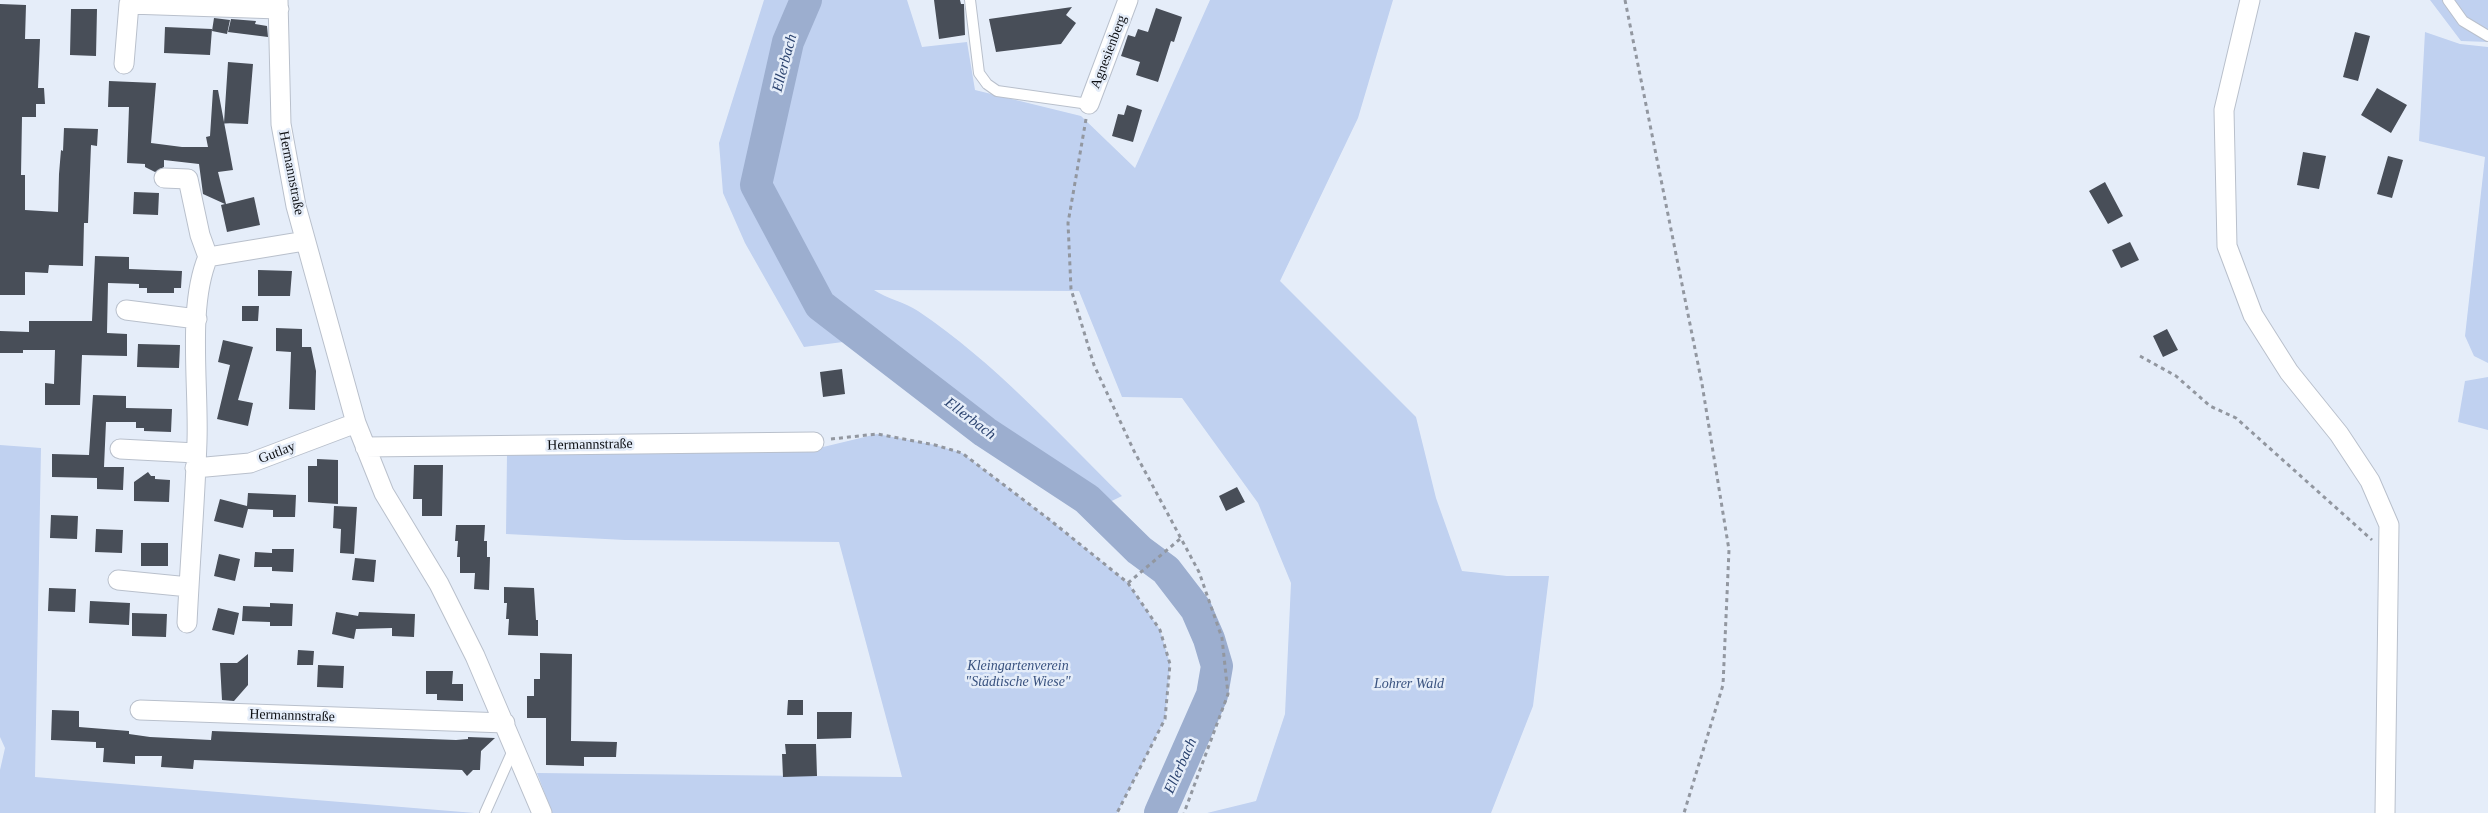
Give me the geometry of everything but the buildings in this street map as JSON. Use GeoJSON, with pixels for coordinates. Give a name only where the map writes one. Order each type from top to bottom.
{"type":"FeatureCollection","features":[{"type":"Feature","properties":{"kind":"street","name":"Agnesienberg"},"geometry":{"type":"LineString","coordinates":[[1089,104],[1128,0]]}},
{"type":"Feature","properties":{"kind":"street"},"geometry":{"type":"LineString","coordinates":[[2250,0],[2224,110],[2227,246],[2253,315],[2289,372],[2339,434],[2370,481],[2389,525],[2385,813]]}},
{"type":"Feature","properties":{"kind":"street","name":"Hermannstraße"},"geometry":{"type":"LineString","coordinates":[[124,64],[128,4],[278,4],[281,124],[305,241],[356,423],[384,493],[439,584],[475,656],[542,813]]}},
{"type":"Feature","properties":{"kind":"street"},"geometry":{"type":"LineString","coordinates":[[164,178],[188,179],[200,235],[208,256],[200,274],[197,319],[196,461],[187,623]]}},
{"type":"Feature","properties":{"kind":"street"},"geometry":{"type":"LineString","coordinates":[[208,256],[305,241]]}},
{"type":"Feature","properties":{"kind":"street"},"geometry":{"type":"LineString","coordinates":[[126,310],[197,319]]}},
{"type":"Feature","properties":{"kind":"street","name":"Gutlay"},"geometry":{"type":"LineString","coordinates":[[120,449],[196,461],[250,463],[356,423]]}},
{"type":"Feature","properties":{"kind":"street","name":"Hermannstraße"},"geometry":{"type":"LineString","coordinates":[[365,447],[814,442]]}},
{"type":"Feature","properties":{"kind":"street"},"geometry":{"type":"LineString","coordinates":[[118,580],[189,587]]}},
{"type":"Feature","properties":{"kind":"street","name":"Hermannstraße"},"geometry":{"type":"LineString","coordinates":[[140,710],[505,723]]}},
{"type":"Feature","properties":{"kind":"lane"},"geometry":{"type":"LineString","coordinates":[[970,0],[979,73],[987,84],[997,91],[1089,104]]}},
{"type":"Feature","properties":{"kind":"lane"},"geometry":{"type":"LineString","coordinates":[[2448,0],[2463,21],[2488,36]]}},
{"type":"Feature","properties":{"kind":"lane"},"geometry":{"type":"LineString","coordinates":[[485,813],[514,748]]}},
{"type":"Feature","properties":{"kind":"path"},"geometry":{"type":"LineString","coordinates":[[1624,0],[1702,384],[1729,550],[1723,685],[1684,813]]}},
{"type":"Feature","properties":{"kind":"path"},"geometry":{"type":"LineString","coordinates":[[1089,104],[1068,223],[1071,289],[1094,364],[1134,451],[1180,539],[1200,572],[1222,638],[1228,694],[1184,813]]}},
{"type":"Feature","properties":{"kind":"path"},"geometry":{"type":"LineString","coordinates":[[2140,356],[2176,376],[2210,406],[2236,418],[2368,539],[2389,546]]}},
{"type":"Feature","properties":{"kind":"path"},"geometry":{"type":"LineString","coordinates":[[814,442],[854,435],[877,434],[935,445],[962,453],[1050,520],[1128,583],[1160,630],[1170,664],[1165,719],[1117,813]]}},
{"type":"Feature","properties":{"kind":"path"},"geometry":{"type":"LineString","coordinates":[[1128,583],[1180,539]]}},
{"type":"Feature","properties":{"kind":"green space","name":"Lohrer Wald"},"geometry":{"type":"Polygon","coordinates":[[[764,0],[907,0],[922,47],[967,42],[975,90],[1081,116],[1135,168],[1210,0],[1393,0],[1358,118],[1280,281],[1416,417],[1436,498],[1462,571],[1507,576],[1549,576],[1533,706],[1491,813],[1207,813],[1256,801],[1285,714],[1291,583],[1258,503],[1182,398],[1122,397],[1079,291],[874,290],[918,311],[973,352],[1024,399],[1122,496],[1089,512],[1043,484],[940,411],[902,380],[843,342],[804,347],[745,243],[723,193],[719,143],[764,0]]]}},
{"type":"Feature","properties":{"kind":"green space"},"geometry":{"type":"Polygon","coordinates":[[[2430,0],[2488,0],[2488,42],[2461,41],[2430,0]]]}},
{"type":"Feature","properties":{"kind":"green space"},"geometry":{"type":"Polygon","coordinates":[[[2425,32],[2460,44],[2488,47],[2488,363],[2474,356],[2465,336],[2485,157],[2419,141],[2425,32]]]}},
{"type":"Feature","properties":{"kind":"green space"},"geometry":{"type":"Polygon","coordinates":[[[2488,377],[2488,430],[2458,422],[2465,381],[2488,377]]]}},
{"type":"Feature","properties":{"kind":"green space","name":"Kleingartenverein \"Städtische Wiese\""},"geometry":{"type":"Polygon","coordinates":[[[877,434],[935,445],[962,453],[1050,520],[1128,583],[1160,630],[1170,664],[1165,719],[1117,813],[552,813],[537,773],[902,777],[839,542],[625,540],[506,534],[507,454],[630,454],[819,448],[877,434]]]}},
{"type":"Feature","properties":{"kind":"green space"},"geometry":{"type":"Polygon","coordinates":[[[0,445],[41,448],[35,777],[475,813],[0,813],[0,770],[5,748],[0,737],[0,445]]]}},
{"type":"Feature","properties":{"kind":"waterway","name":"Ellerbach"},"geometry":{"type":"LineString","coordinates":[[806,0],[788,42],[756,185],[820,305],[985,432],[1087,499],[1139,550],[1166,570],[1196,609],[1209,639],[1217,666],[1212,695],[1160,813]]}}]}
